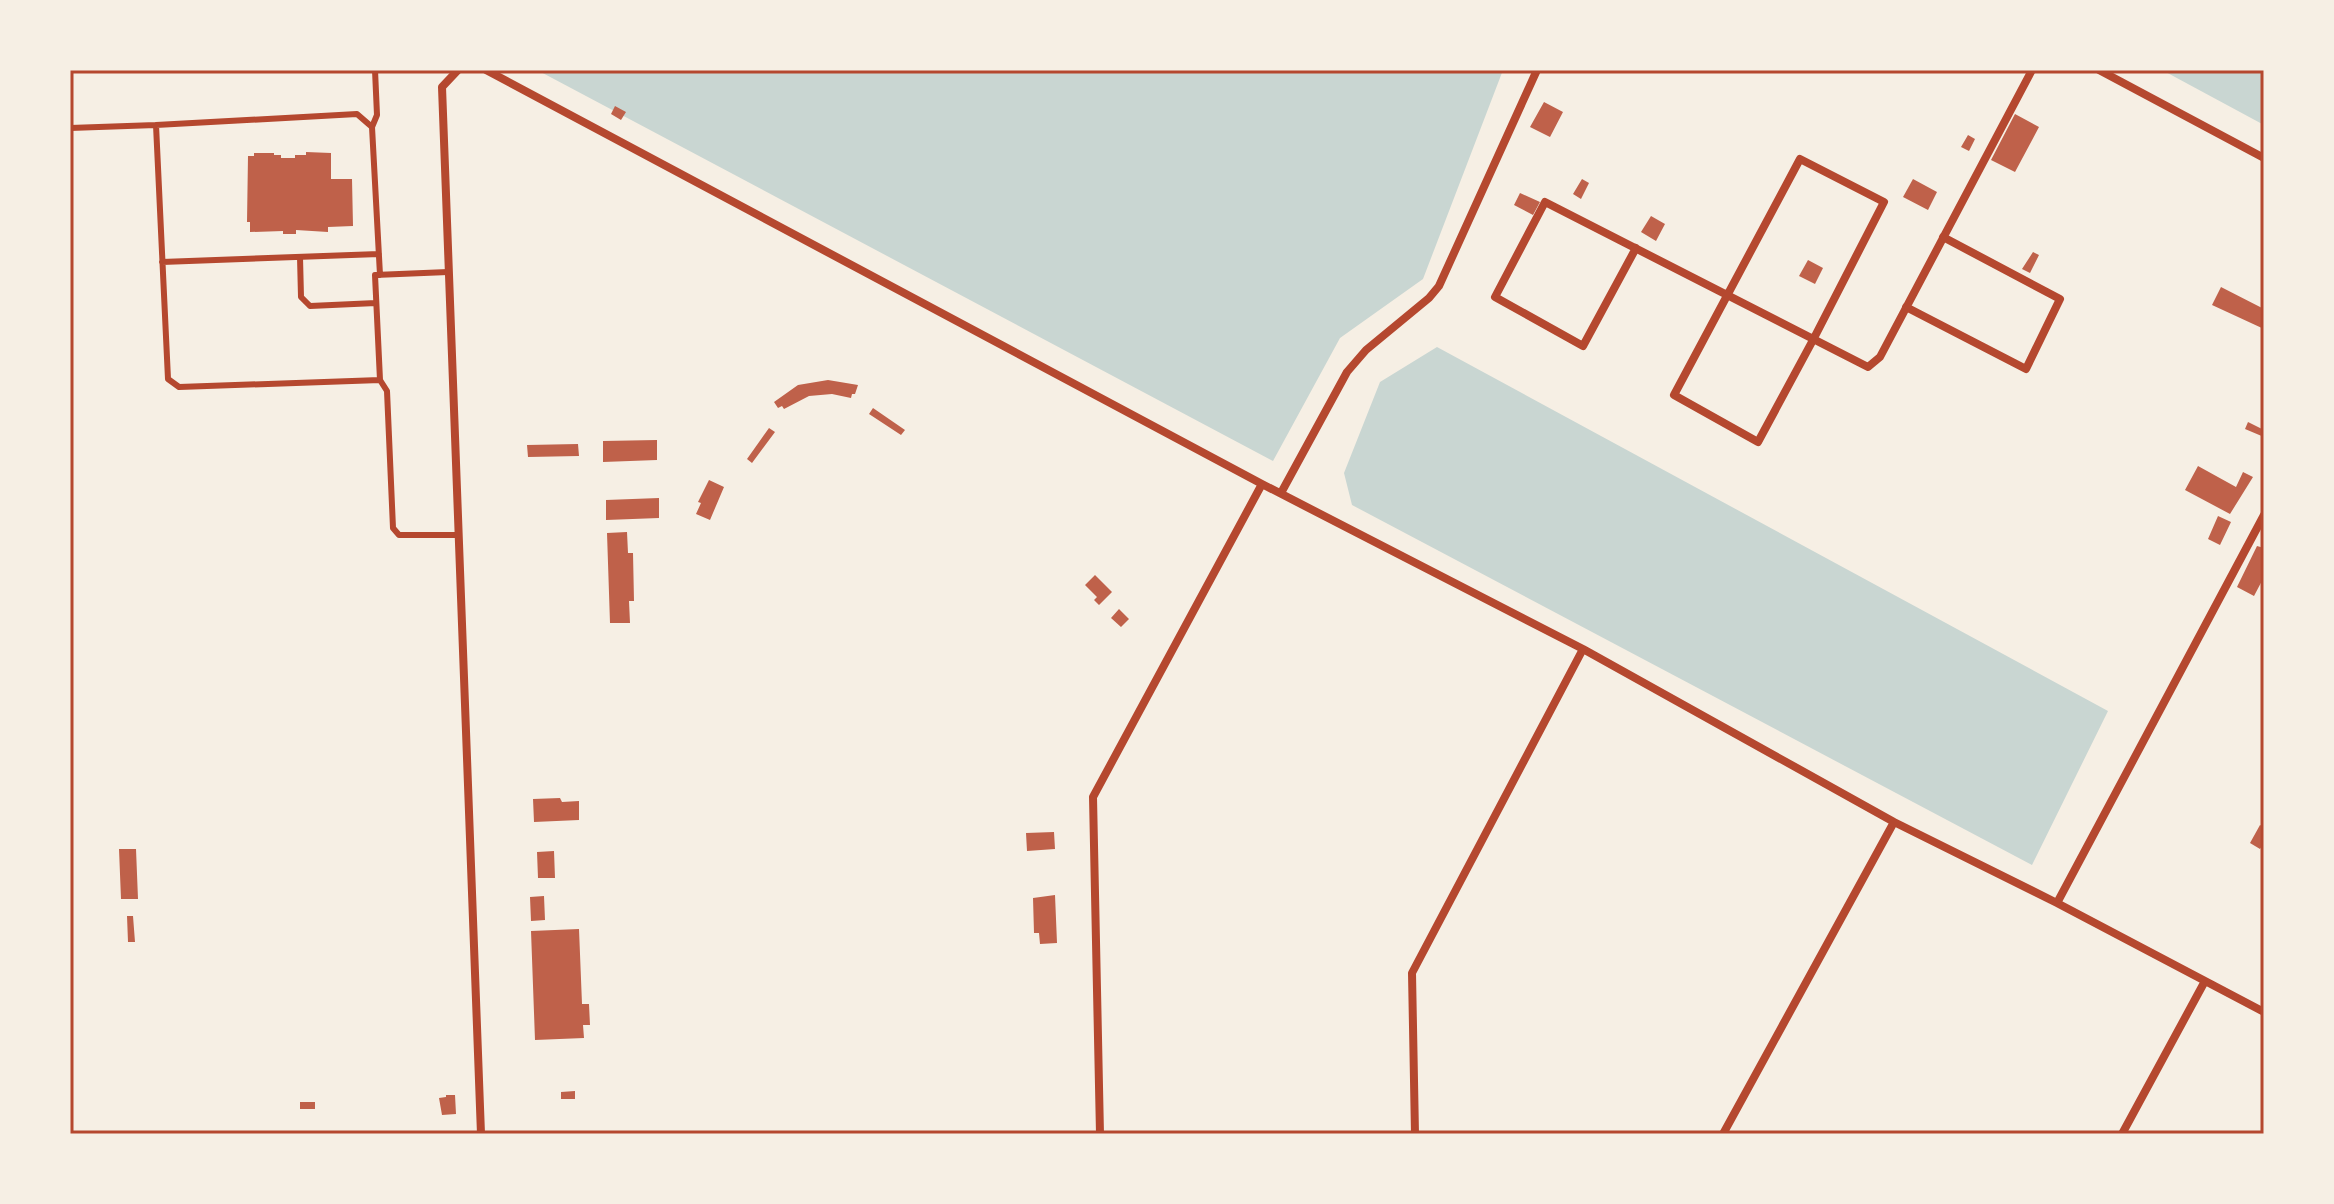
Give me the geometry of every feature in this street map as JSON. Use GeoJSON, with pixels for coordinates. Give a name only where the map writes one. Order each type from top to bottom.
{"type":"FeatureCollection","features":[{"type":"Feature","properties":{"kind":"street"},"geometry":{"type":"LineString","coordinates":[[458,70],[442,87],[481,1134]]}},
{"type":"Feature","properties":{"kind":"street"},"geometry":{"type":"LineString","coordinates":[[486,70],[1262,484],[1583,649],[1894,822],[2057,903],[2264,1012]]}},
{"type":"Feature","properties":{"kind":"street"},"geometry":{"type":"LineString","coordinates":[[1281,493],[1347,372],[1366,350],[1429,298],[1439,286],[1537,70]]}},
{"type":"Feature","properties":{"kind":"street"},"geometry":{"type":"LineString","coordinates":[[1636,248],[1583,346],[1495,297],[1545,202],[1636,248],[1813,340],[1868,367],[1880,357],[2032,70]]}},
{"type":"Feature","properties":{"kind":"street"},"geometry":{"type":"LineString","coordinates":[[2099,70],[2264,158]]}},
{"type":"Feature","properties":{"kind":"street"},"geometry":{"type":"LineString","coordinates":[[1800,159],[1884,202],[1758,442],[1674,395],[1728,296],[1800,159]]}},
{"type":"Feature","properties":{"kind":"street"},"geometry":{"type":"LineString","coordinates":[[1906,307],[2026,369],[2060,299],[1943,237]]}},
{"type":"Feature","properties":{"kind":"street"},"geometry":{"type":"LineString","coordinates":[[1100,1134],[1093,797],[1262,484]]}},
{"type":"Feature","properties":{"kind":"street"},"geometry":{"type":"LineString","coordinates":[[2057,903],[2264,515]]}},
{"type":"Feature","properties":{"kind":"street"},"geometry":{"type":"LineString","coordinates":[[1415,1134],[1412,973],[1583,649]]}},
{"type":"Feature","properties":{"kind":"street"},"geometry":{"type":"LineString","coordinates":[[1723,1134],[1894,822]]}},
{"type":"Feature","properties":{"kind":"street"},"geometry":{"type":"LineString","coordinates":[[2122,1134],[2205,981]]}},
{"type":"Feature","properties":{"kind":"lane"},"geometry":{"type":"LineString","coordinates":[[375,70],[377,115],[372,127],[380,275]]}},
{"type":"Feature","properties":{"kind":"lane"},"geometry":{"type":"LineString","coordinates":[[70,128],[357,114],[372,127]]}},
{"type":"Feature","properties":{"kind":"lane"},"geometry":{"type":"LineString","coordinates":[[156,125],[168,379],[179,387],[380,380]]}},
{"type":"Feature","properties":{"kind":"lane"},"geometry":{"type":"LineString","coordinates":[[162,262],[379,254]]}},
{"type":"Feature","properties":{"kind":"lane"},"geometry":{"type":"LineString","coordinates":[[300,257],[301,297],[310,306],[376,303]]}},
{"type":"Feature","properties":{"kind":"lane"},"geometry":{"type":"LineString","coordinates":[[448,272],[375,275],[376,303],[380,380],[387,391],[393,528],[399,535],[458,535]]}},
{"type":"Feature","properties":{"kind":"shaded area"},"geometry":{"type":"Polygon","coordinates":[[[537,70],[1503,70],[1423,279],[1340,338],[1273,461],[537,70]]]}},
{"type":"Feature","properties":{"kind":"shaded area"},"geometry":{"type":"Polygon","coordinates":[[[2162,70],[2264,70],[2264,125],[2162,70]]]}},
{"type":"Feature","properties":{"kind":"shaded area"},"geometry":{"type":"Polygon","coordinates":[[[1437,347],[2108,711],[2032,865],[1352,505],[1344,473],[1380,382],[1437,347]]]}},
{"type":"Feature","properties":{"kind":"building"},"geometry":{"type":"Polygon","coordinates":[[[1544,102],[1563,112],[1550,137],[1530,127],[1544,102]]]}},
{"type":"Feature","properties":{"kind":"building"},"geometry":{"type":"Polygon","coordinates":[[[615,106],[626,112],[621,120],[611,114],[615,106]]]}},
{"type":"Feature","properties":{"kind":"building"},"geometry":{"type":"Polygon","coordinates":[[[2015,114],[2039,127],[2015,172],[1991,160],[2015,114]]]}},
{"type":"Feature","properties":{"kind":"building"},"geometry":{"type":"Polygon","coordinates":[[[1968,135],[1975,139],[1969,151],[1961,147],[1968,135]]]}},
{"type":"Feature","properties":{"kind":"building"},"geometry":{"type":"Polygon","coordinates":[[[306,152],[331,153],[331,179],[352,179],[353,226],[328,227],[328,232],[296,230],[296,234],[283,234],[283,231],[250,232],[250,222],[247,222],[248,156],[274,153],[281,155],[281,158],[295,158],[295,155],[306,155],[306,152]]]}},
{"type":"Feature","properties":{"kind":"building"},"geometry":{"type":"Polygon","coordinates":[[[1582,179],[1589,183],[1581,199],[1573,194],[1582,179]]]}},
{"type":"Feature","properties":{"kind":"building"},"geometry":{"type":"Polygon","coordinates":[[[1913,179],[1937,192],[1928,210],[1903,197],[1913,179]]]}},
{"type":"Feature","properties":{"kind":"building"},"geometry":{"type":"Polygon","coordinates":[[[1520,193],[1540,202],[1533,215],[1514,205],[1520,193]]]}},
{"type":"Feature","properties":{"kind":"building"},"geometry":{"type":"Polygon","coordinates":[[[1651,216],[1665,224],[1656,241],[1641,232],[1651,216]]]}},
{"type":"Feature","properties":{"kind":"building"},"geometry":{"type":"Polygon","coordinates":[[[2033,252],[2039,255],[2030,273],[2022,269],[2033,252]]]}},
{"type":"Feature","properties":{"kind":"building"},"geometry":{"type":"Polygon","coordinates":[[[1808,260],[1823,268],[1815,284],[1799,276],[1808,260]]]}},
{"type":"Feature","properties":{"kind":"building"},"geometry":{"type":"Polygon","coordinates":[[[2221,287],[2264,309],[2264,329],[2212,305],[2221,287]]]}},
{"type":"Feature","properties":{"kind":"building"},"geometry":{"type":"Polygon","coordinates":[[[828,380],[858,385],[855,394],[851,398],[832,394],[809,396],[784,409],[782,406],[778,408],[774,402],[798,385],[828,380]]]}},
{"type":"Feature","properties":{"kind":"building"},"geometry":{"type":"Polygon","coordinates":[[[873,408],[905,430],[901,435],[869,414],[873,408]]]}},
{"type":"Feature","properties":{"kind":"building"},"geometry":{"type":"Polygon","coordinates":[[[2248,422],[2264,430],[2264,437],[2245,429],[2248,422]]]}},
{"type":"Feature","properties":{"kind":"building"},"geometry":{"type":"Polygon","coordinates":[[[769,428],[775,432],[752,463],[747,459],[769,428]]]}},
{"type":"Feature","properties":{"kind":"building"},"geometry":{"type":"Polygon","coordinates":[[[657,440],[657,460],[603,462],[603,441],[657,440]]]}},
{"type":"Feature","properties":{"kind":"building"},"geometry":{"type":"Polygon","coordinates":[[[578,444],[579,456],[528,457],[527,445],[578,444]]]}},
{"type":"Feature","properties":{"kind":"building"},"geometry":{"type":"Polygon","coordinates":[[[2198,466],[2236,487],[2243,472],[2253,477],[2230,514],[2185,490],[2198,466]]]}},
{"type":"Feature","properties":{"kind":"building"},"geometry":{"type":"Polygon","coordinates":[[[709,480],[724,487],[710,520],[696,514],[701,503],[698,502],[709,480]]]}},
{"type":"Feature","properties":{"kind":"building"},"geometry":{"type":"Polygon","coordinates":[[[659,498],[659,518],[606,520],[606,500],[659,498]]]}},
{"type":"Feature","properties":{"kind":"building"},"geometry":{"type":"Polygon","coordinates":[[[2218,516],[2231,522],[2220,545],[2208,539],[2218,516]]]}},
{"type":"Feature","properties":{"kind":"building"},"geometry":{"type":"Polygon","coordinates":[[[627,532],[628,553],[633,553],[634,601],[629,601],[630,623],[610,623],[607,533],[627,532]]]}},
{"type":"Feature","properties":{"kind":"building"},"geometry":{"type":"Polygon","coordinates":[[[2257,546],[2264,548],[2264,577],[2254,596],[2237,587],[2257,546]]]}},
{"type":"Feature","properties":{"kind":"building"},"geometry":{"type":"Polygon","coordinates":[[[1095,575],[1112,592],[1099,605],[1094,600],[1097,597],[1085,585],[1095,575]]]}},
{"type":"Feature","properties":{"kind":"building"},"geometry":{"type":"Polygon","coordinates":[[[1119,609],[1129,619],[1121,627],[1111,618],[1119,609]]]}},
{"type":"Feature","properties":{"kind":"building"},"geometry":{"type":"Polygon","coordinates":[[[560,798],[562,802],[579,801],[579,820],[534,822],[533,799],[560,798]]]}},
{"type":"Feature","properties":{"kind":"building"},"geometry":{"type":"Polygon","coordinates":[[[2260,825],[2264,827],[2264,843],[2260,849],[2250,843],[2260,825]]]}},
{"type":"Feature","properties":{"kind":"building"},"geometry":{"type":"Polygon","coordinates":[[[1054,832],[1055,849],[1027,851],[1026,833],[1054,832]]]}},
{"type":"Feature","properties":{"kind":"building"},"geometry":{"type":"Polygon","coordinates":[[[119,849],[136,849],[138,899],[121,899],[119,849]]]}},
{"type":"Feature","properties":{"kind":"building"},"geometry":{"type":"Polygon","coordinates":[[[554,851],[555,878],[538,878],[537,852],[554,851]]]}},
{"type":"Feature","properties":{"kind":"building"},"geometry":{"type":"Polygon","coordinates":[[[1055,895],[1057,943],[1040,944],[1039,933],[1034,933],[1033,898],[1055,895]]]}},
{"type":"Feature","properties":{"kind":"building"},"geometry":{"type":"Polygon","coordinates":[[[544,896],[545,920],[531,921],[530,897],[544,896]]]}},
{"type":"Feature","properties":{"kind":"building"},"geometry":{"type":"Polygon","coordinates":[[[127,916],[133,916],[135,942],[128,942],[127,916]]]}},
{"type":"Feature","properties":{"kind":"building"},"geometry":{"type":"Polygon","coordinates":[[[579,929],[582,1004],[589,1004],[590,1025],[583,1025],[584,1038],[535,1040],[531,931],[579,929]]]}},
{"type":"Feature","properties":{"kind":"building"},"geometry":{"type":"Polygon","coordinates":[[[575,1091],[575,1099],[561,1099],[561,1092],[575,1091]]]}},
{"type":"Feature","properties":{"kind":"building"},"geometry":{"type":"Polygon","coordinates":[[[455,1095],[456,1114],[442,1115],[439,1098],[455,1095]]]}},
{"type":"Feature","properties":{"kind":"building"},"geometry":{"type":"Polygon","coordinates":[[[300,1102],[315,1102],[315,1109],[300,1109],[300,1102]]]}}]}
